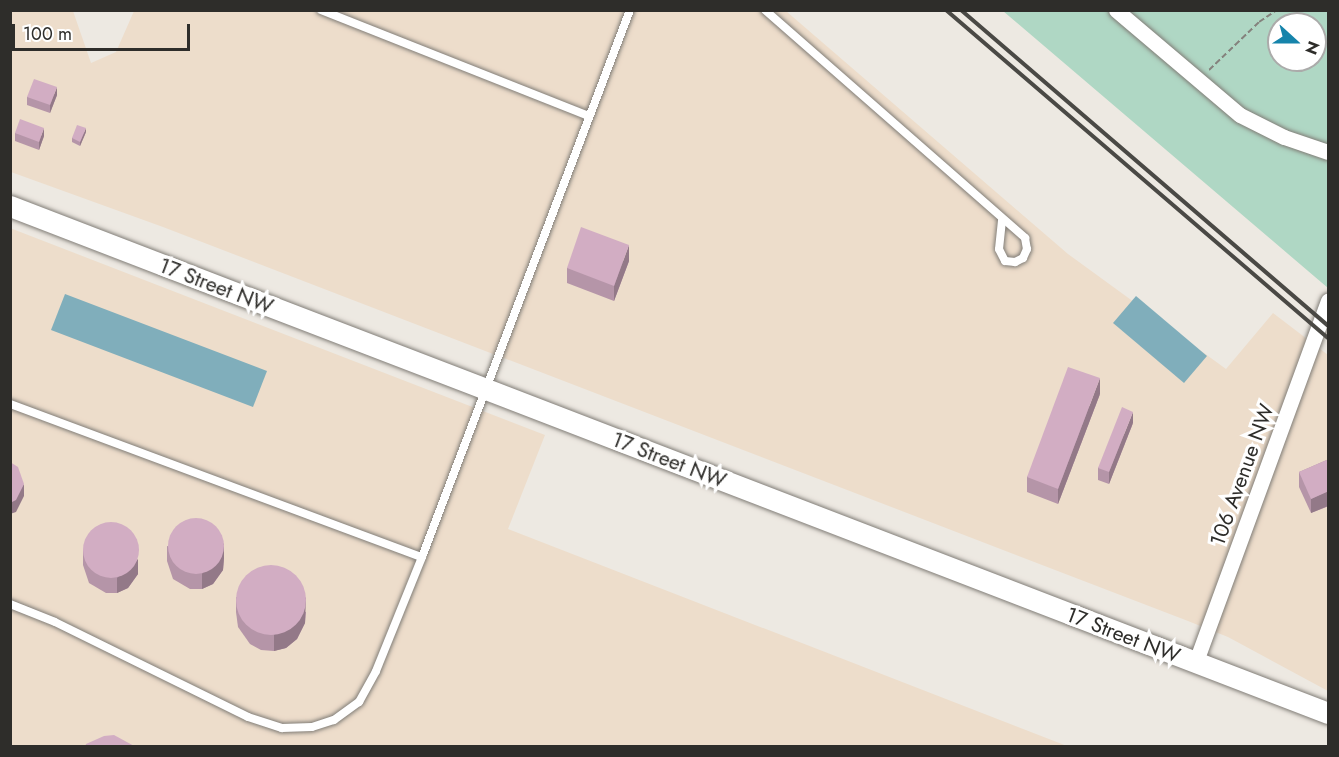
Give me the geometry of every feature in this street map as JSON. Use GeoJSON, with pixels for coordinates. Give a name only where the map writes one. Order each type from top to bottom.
{"type":"FeatureCollection","features":[{"type":"Feature","properties":{"kind":"main road","name":"17 Street NW"},"geometry":{"type":"LineString","coordinates":[[10,206],[1195,664],[1329,713]]}},
{"type":"Feature","properties":{"kind":"street"},"geometry":{"type":"LineString","coordinates":[[1116,10],[1240,115],[1259,126],[1329,152]]}},
{"type":"Feature","properties":{"kind":"street","name":"106 Avenue NW"},"geometry":{"type":"LineString","coordinates":[[1195,664],[1329,301]]}},
{"type":"Feature","properties":{"kind":"lane"},"geometry":{"type":"LineString","coordinates":[[321,10],[589,116]]}},
{"type":"Feature","properties":{"kind":"lane"},"geometry":{"type":"LineString","coordinates":[[10,604],[55,622],[248,717],[282,728],[312,728],[334,720],[359,702],[376,671],[422,558],[630,10]]}},
{"type":"Feature","properties":{"kind":"lane"},"geometry":{"type":"LineString","coordinates":[[765,10],[1025,238],[1027,249],[1023,258],[1015,262],[1001,257],[999,249],[1002,220]]}},
{"type":"Feature","properties":{"kind":"lane"},"geometry":{"type":"LineString","coordinates":[[10,404],[422,558]]}},
{"type":"Feature","properties":{"kind":"path"},"geometry":{"type":"LineString","coordinates":[[1198,81],[1259,22],[1277,10]]}},
{"type":"Feature","properties":{"kind":"shaded area"},"geometry":{"type":"Polygon","coordinates":[[[11,11],[73,11],[91,63],[116,52],[134,11],[786,11],[1068,254],[1226,369],[1273,313],[1328,355],[1328,691],[1228,637],[1188,621],[163,227],[11,172],[11,11]]]}},
{"type":"Feature","properties":{"kind":"shaded area"},"geometry":{"type":"Polygon","coordinates":[[[10,228],[545,435],[508,529],[1067,746],[11,746],[10,228]]]}},
{"type":"Feature","properties":{"kind":"green space"},"geometry":{"type":"Polygon","coordinates":[[[1003,11],[1328,11],[1328,288],[1003,11]]]}},
{"type":"Feature","properties":{"kind":"water"},"geometry":{"type":"Polygon","coordinates":[[[65,294],[267,371],[253,407],[51,330],[65,294]]]}},
{"type":"Feature","properties":{"kind":"water"},"geometry":{"type":"Polygon","coordinates":[[[1136,296],[1207,356],[1184,383],[1113,323],[1136,296]]]}},
{"type":"Feature","properties":{"kind":"building"},"geometry":{"type":"Polygon","coordinates":[[[34,79],[57,87],[50,105],[27,97],[34,79]]]}},
{"type":"Feature","properties":{"kind":"building"},"geometry":{"type":"Polygon","coordinates":[[[20,119],[44,128],[39,142],[15,133],[20,119]]]}},
{"type":"Feature","properties":{"kind":"building"},"geometry":{"type":"Polygon","coordinates":[[[77,125],[86,128],[80,142],[72,138],[77,125]]]}},
{"type":"Feature","properties":{"kind":"building"},"geometry":{"type":"Polygon","coordinates":[[[581,227],[629,245],[614,286],[567,268],[581,227]]]}},
{"type":"Feature","properties":{"kind":"building"},"geometry":{"type":"Polygon","coordinates":[[[1068,367],[1100,378],[1058,489],[1027,477],[1068,367]]]}},
{"type":"Feature","properties":{"kind":"building"},"geometry":{"type":"Polygon","coordinates":[[[1122,407],[1133,412],[1109,472],[1098,468],[1122,407]]]}},
{"type":"Feature","properties":{"kind":"building"},"geometry":{"type":"Polygon","coordinates":[[[1329,459],[1329,491],[1311,499],[1299,472],[1329,459]]]}},
{"type":"Feature","properties":{"kind":"building"},"geometry":{"type":"Polygon","coordinates":[[[10,462],[18,467],[24,484],[16,500],[10,503],[10,462]]]}},
{"type":"Feature","properties":{"kind":"building"},"geometry":{"type":"Polygon","coordinates":[[[196,518],[207,520],[216,526],[222,535],[224,546],[222,557],[216,566],[207,572],[196,574],[185,572],[176,566],[170,557],[168,546],[170,535],[176,526],[185,520],[196,518]]]}},
{"type":"Feature","properties":{"kind":"building"},"geometry":{"type":"Polygon","coordinates":[[[111,522],[122,524],[131,530],[137,539],[139,550],[137,561],[131,570],[122,576],[111,578],[100,576],[91,570],[85,561],[83,550],[85,539],[91,530],[100,524],[111,522]]]}},
{"type":"Feature","properties":{"kind":"building"},"geometry":{"type":"Polygon","coordinates":[[[271,565],[284,568],[296,575],[303,587],[306,600],[303,613],[296,625],[284,632],[271,635],[258,632],[246,625],[239,613],[236,600],[239,587],[246,575],[258,568],[271,565]]]}},
{"type":"Feature","properties":{"kind":"building"},"geometry":{"type":"Polygon","coordinates":[[[114,735],[136,747],[85,747],[86,744],[104,736],[114,735]]]}},
{"type":"Feature","properties":{"kind":"railway"},"geometry":{"type":"LineString","coordinates":[[946,10],[1328,338]]}},
{"type":"Feature","properties":{"kind":"railway"},"geometry":{"type":"LineString","coordinates":[[961,10],[1328,326]]}}]}
